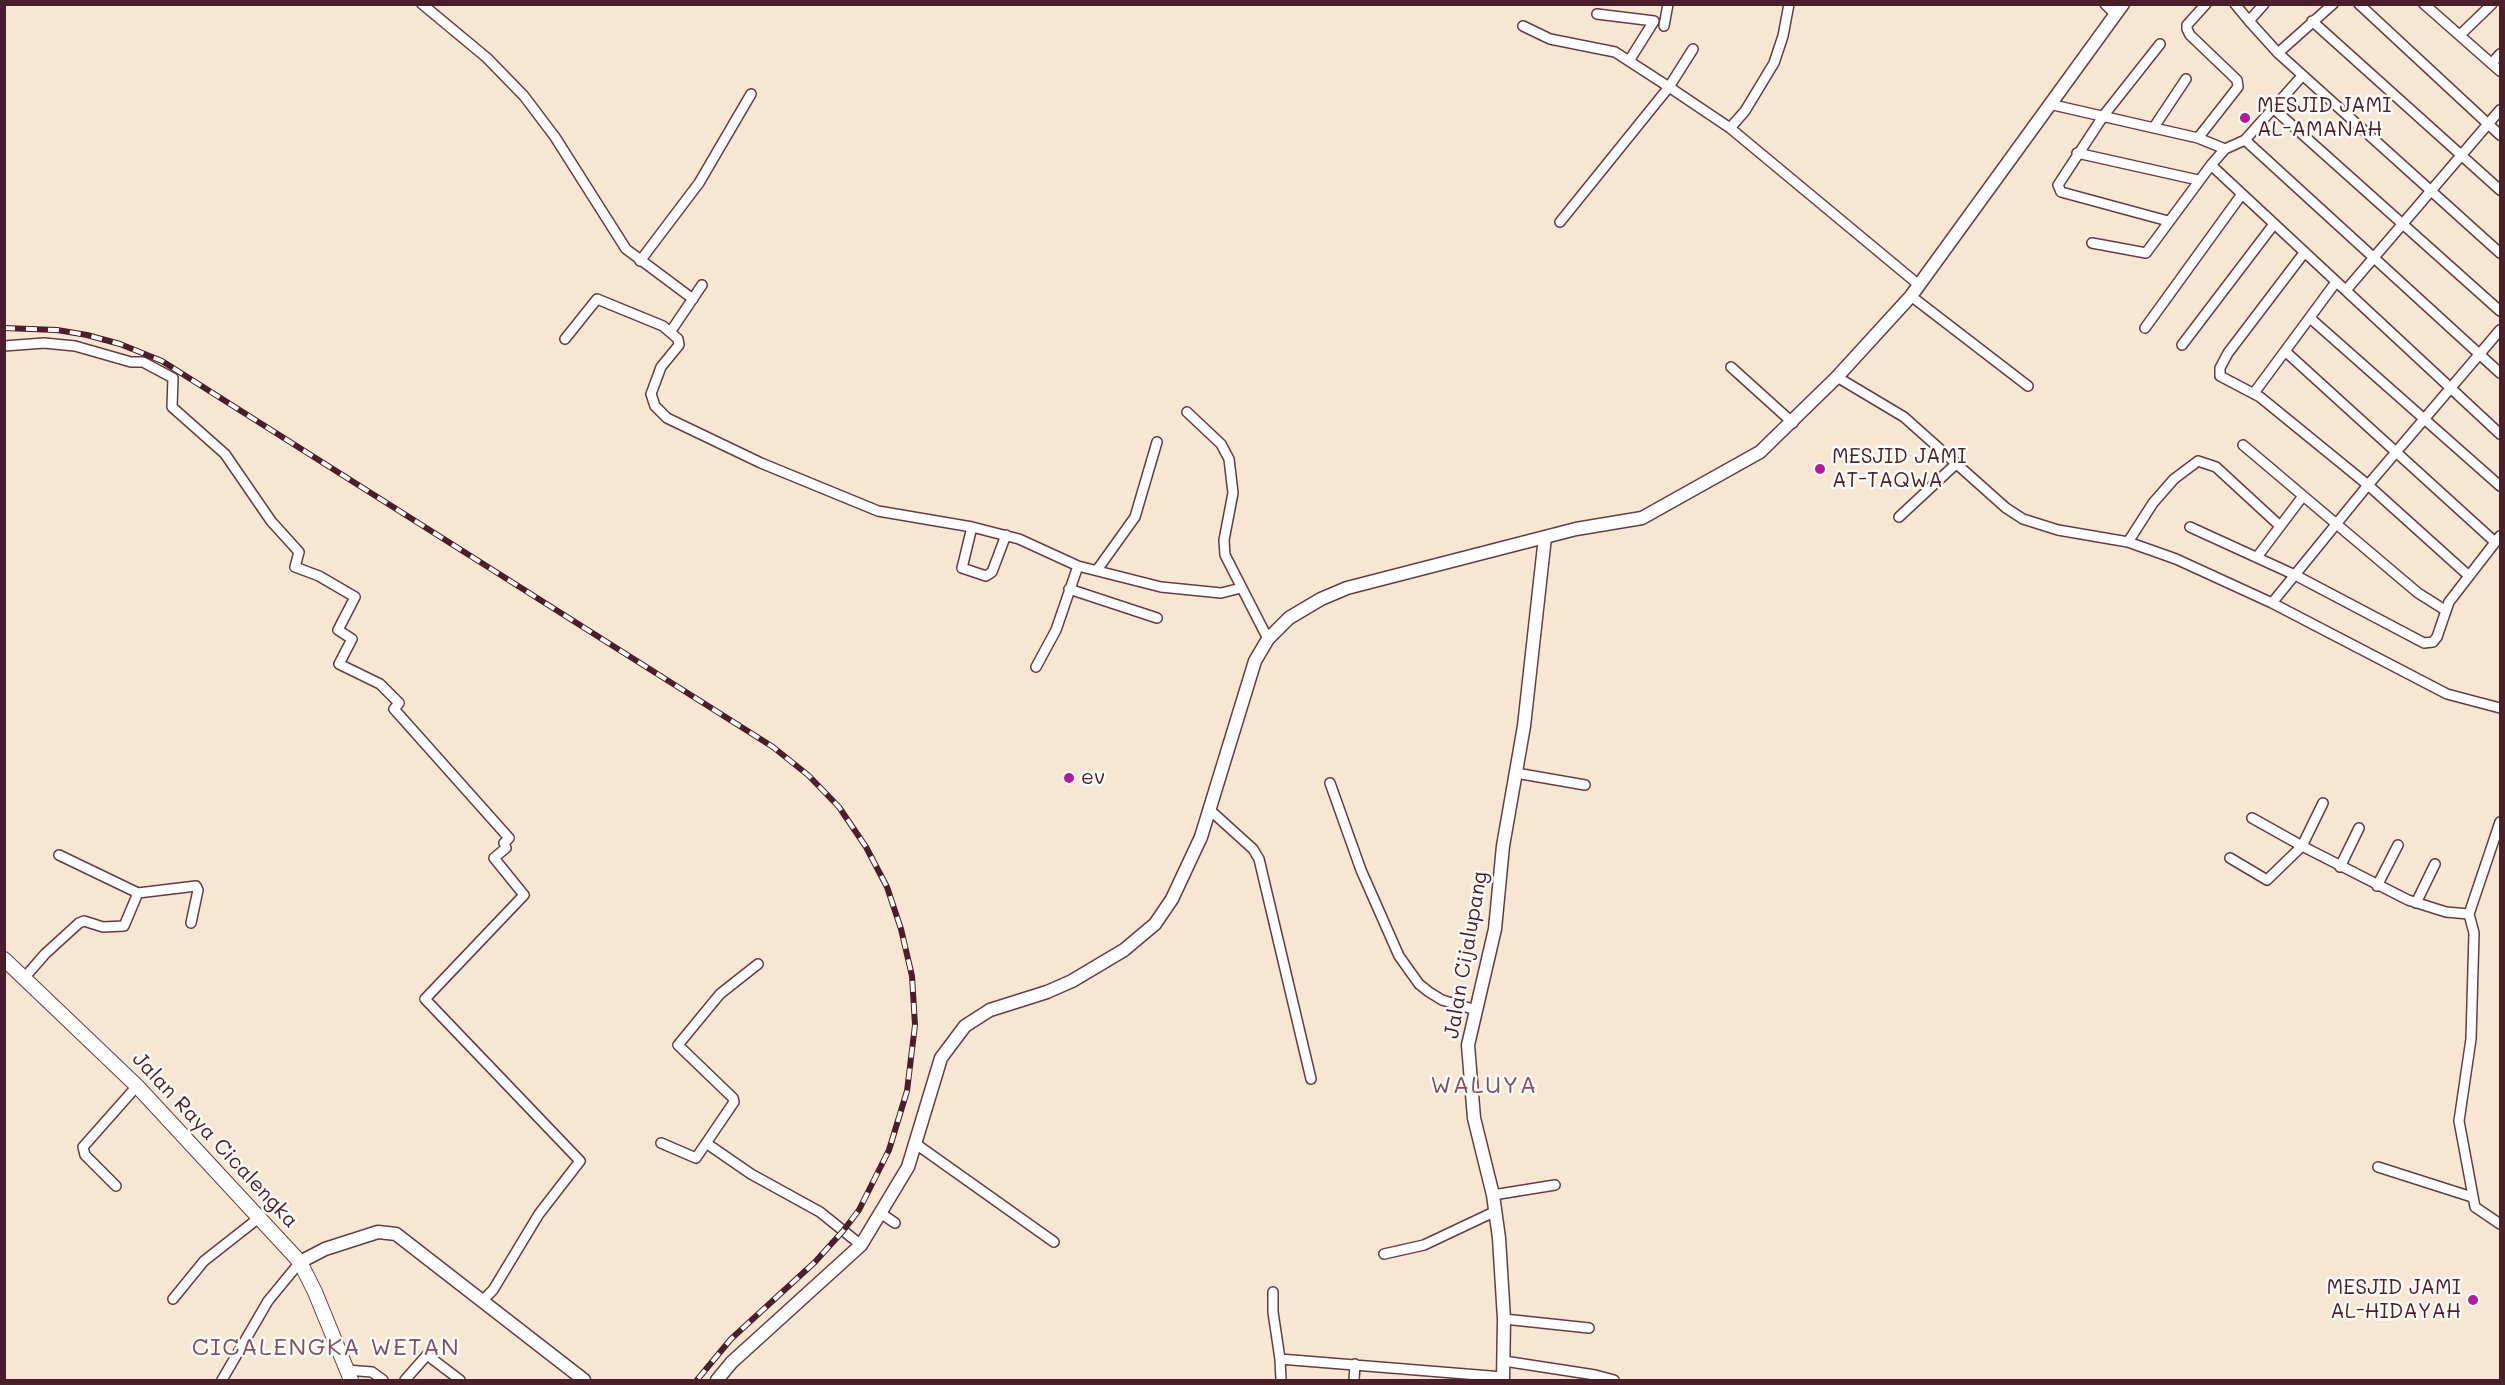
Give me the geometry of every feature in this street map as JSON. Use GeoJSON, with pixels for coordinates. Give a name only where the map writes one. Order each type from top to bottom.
{"type":"FeatureCollection","features":[{"type":"Feature","properties":{"kind":"main road","name":"Jalan Raya Cicalengka"},"geometry":{"type":"LineString","coordinates":[[4,959],[137,1086],[300,1262],[315,1292],[349,1375]]}},
{"type":"Feature","properties":{"kind":"street"},"geometry":{"type":"LineString","coordinates":[[422,4],[487,58],[524,96],[555,137],[626,249],[693,299]]}},
{"type":"Feature","properties":{"kind":"street"},"geometry":{"type":"LineString","coordinates":[[1664,26],[1668,4]]}},
{"type":"Feature","properties":{"kind":"street"},"geometry":{"type":"LineString","coordinates":[[1730,128],[1745,111],[1774,63],[1784,36],[1789,4]]}},
{"type":"Feature","properties":{"kind":"street"},"geometry":{"type":"LineString","coordinates":[[717,1380],[732,1362],[861,1245],[898,1187],[916,1144],[941,1058],[964,1026],[990,1010],[1072,981],[1137,939],[1155,924],[1172,899],[1211,811],[1256,661],[1268,639],[1300,610],[1347,588],[1545,537],[1628,521],[1657,511],[1704,481],[1751,458],[1792,423],[1911,296],[2049,104],[2120,10],[2105,4]]}},
{"type":"Feature","properties":{"kind":"street"},"geometry":{"type":"LineString","coordinates":[[2199,138],[2238,87],[2237,80],[2190,35],[2187,29],[2187,25],[2206,4]]}},
{"type":"Feature","properties":{"kind":"street"},"geometry":{"type":"LineString","coordinates":[[2235,4],[2278,53],[2302,76],[2500,253]]}},
{"type":"Feature","properties":{"kind":"street"},"geometry":{"type":"LineString","coordinates":[[2249,21],[2264,4]]}},
{"type":"Feature","properties":{"kind":"street"},"geometry":{"type":"LineString","coordinates":[[2278,53],[2333,4]]}},
{"type":"Feature","properties":{"kind":"street"},"geometry":{"type":"LineString","coordinates":[[2359,4],[2500,135]]}},
{"type":"Feature","properties":{"kind":"street"},"geometry":{"type":"LineString","coordinates":[[2461,34],[2492,4]]}},
{"type":"Feature","properties":{"kind":"street"},"geometry":{"type":"LineString","coordinates":[[2427,5],[2500,70]]}},
{"type":"Feature","properties":{"kind":"street"},"geometry":{"type":"LineString","coordinates":[[1597,14],[1654,21],[1629,61]]}},
{"type":"Feature","properties":{"kind":"street"},"geometry":{"type":"LineString","coordinates":[[2312,21],[2500,190]]}},
{"type":"Feature","properties":{"kind":"street"},"geometry":{"type":"LineString","coordinates":[[1523,26],[1550,39],[1615,52],[1669,87],[1730,128],[1919,285]]}},
{"type":"Feature","properties":{"kind":"street"},"geometry":{"type":"LineString","coordinates":[[2160,44],[2104,115],[2059,181],[2061,192],[2168,221]]}},
{"type":"Feature","properties":{"kind":"street"},"geometry":{"type":"LineString","coordinates":[[1560,222],[1669,87],[1693,49]]}},
{"type":"Feature","properties":{"kind":"street"},"geometry":{"type":"LineString","coordinates":[[2492,63],[2500,54]]}},
{"type":"Feature","properties":{"kind":"street"},"geometry":{"type":"LineString","coordinates":[[2092,243],[2146,253],[2198,180],[2225,149],[2245,140],[2302,76]]}},
{"type":"Feature","properties":{"kind":"street"},"geometry":{"type":"LineString","coordinates":[[2154,128],[2186,79]]}},
{"type":"Feature","properties":{"kind":"street"},"geometry":{"type":"LineString","coordinates":[[640,261],[699,183],[751,94]]}},
{"type":"Feature","properties":{"kind":"street"},"geometry":{"type":"LineString","coordinates":[[2049,104],[2199,138],[2225,149]]}},
{"type":"Feature","properties":{"kind":"street"},"geometry":{"type":"LineString","coordinates":[[2274,109],[2500,311]]}},
{"type":"Feature","properties":{"kind":"street"},"geometry":{"type":"LineString","coordinates":[[2347,289],[2500,110]]}},
{"type":"Feature","properties":{"kind":"street"},"geometry":{"type":"LineString","coordinates":[[2245,140],[2373,259],[2481,353],[2500,373]]}},
{"type":"Feature","properties":{"kind":"street"},"geometry":{"type":"LineString","coordinates":[[2077,153],[2198,180]]}},
{"type":"Feature","properties":{"kind":"street"},"geometry":{"type":"LineString","coordinates":[[2211,165],[2304,253],[2347,289],[2500,434]]}},
{"type":"Feature","properties":{"kind":"street"},"geometry":{"type":"LineString","coordinates":[[2145,328],[2242,194]]}},
{"type":"Feature","properties":{"kind":"street"},"geometry":{"type":"LineString","coordinates":[[2182,345],[2274,224]]}},
{"type":"Feature","properties":{"kind":"street"},"geometry":{"type":"LineString","coordinates":[[2304,253],[2220,368],[2220,376],[2254,393],[2368,485],[2469,576]]}},
{"type":"Feature","properties":{"kind":"street"},"geometry":{"type":"LineString","coordinates":[[2254,393],[2337,282]]}},
{"type":"Feature","properties":{"kind":"street"},"geometry":{"type":"LineString","coordinates":[[671,331],[702,285]]}},
{"type":"Feature","properties":{"kind":"street"},"geometry":{"type":"LineString","coordinates":[[1911,296],[2028,386]]}},
{"type":"Feature","properties":{"kind":"street"},"geometry":{"type":"LineString","coordinates":[[565,339],[597,299],[649,318],[671,331],[678,339],[678,345],[661,367],[651,394],[655,406],[667,418],[761,463],[878,511],[1005,535],[1033,544],[1078,566],[1161,587],[1221,593],[1241,588]]}},
{"type":"Feature","properties":{"kind":"street"},"geometry":{"type":"LineString","coordinates":[[2310,318],[2500,486]]}},
{"type":"Feature","properties":{"kind":"street"},"geometry":{"type":"LineString","coordinates":[[2272,603],[2368,485],[2500,330]]}},
{"type":"Feature","properties":{"kind":"street"},"geometry":{"type":"LineString","coordinates":[[4,346],[44,343],[75,346],[131,362],[143,362],[173,378],[172,407],[225,454],[272,521],[299,552],[295,567],[319,576],[355,597],[338,630],[352,639],[339,664],[380,684],[399,703],[394,710],[509,838],[504,843],[506,848],[494,858],[524,896],[425,999],[580,1161],[539,1214],[493,1290],[482,1301]]}},
{"type":"Feature","properties":{"kind":"street"},"geometry":{"type":"LineString","coordinates":[[2190,527],[2295,575],[2424,643],[2433,642],[2437,637],[2445,610],[2499,540],[2396,453],[2286,352]]}},
{"type":"Feature","properties":{"kind":"street"},"geometry":{"type":"LineString","coordinates":[[1731,367],[1792,423]]}},
{"type":"Feature","properties":{"kind":"street"},"geometry":{"type":"LineString","coordinates":[[1837,377],[1904,417],[2006,508],[2023,519],[2058,530],[2128,542],[2176,559],[2272,603],[2447,694],[2500,708]]}},
{"type":"Feature","properties":{"kind":"street"},"geometry":{"type":"LineString","coordinates":[[1187,412],[1221,444],[1229,459],[1233,493],[1224,549],[1241,588],[1268,639]]}},
{"type":"Feature","properties":{"kind":"street"},"geometry":{"type":"LineString","coordinates":[[1097,570],[1135,517],[1157,442]]}},
{"type":"Feature","properties":{"kind":"street"},"geometry":{"type":"LineString","coordinates":[[2243,445],[2418,593],[2445,610]]}},
{"type":"Feature","properties":{"kind":"street"},"geometry":{"type":"LineString","coordinates":[[2128,542],[2153,503],[2174,479],[2198,461],[2216,467],[2280,526]]}},
{"type":"Feature","properties":{"kind":"street"},"geometry":{"type":"LineString","coordinates":[[1899,517],[1957,463]]}},
{"type":"Feature","properties":{"kind":"street"},"geometry":{"type":"LineString","coordinates":[[2257,557],[2303,496]]}},
{"type":"Feature","properties":{"kind":"street"},"geometry":{"type":"LineString","coordinates":[[972,527],[962,568],[986,576],[992,572],[1005,535]]}},
{"type":"Feature","properties":{"kind":"street","name":"Jalan Cijalupang"},"geometry":{"type":"LineString","coordinates":[[1503,1379],[1504,1319],[1496,1211],[1471,1091],[1468,1045],[1495,929],[1503,846],[1516,773],[1545,537]]}},
{"type":"Feature","properties":{"kind":"street"},"geometry":{"type":"LineString","coordinates":[[1036,667],[1056,630],[1078,566]]}},
{"type":"Feature","properties":{"kind":"street"},"geometry":{"type":"LineString","coordinates":[[1070,589],[1157,618]]}},
{"type":"Feature","properties":{"kind":"street"},"geometry":{"type":"LineString","coordinates":[[1516,773],[1584,785]]}},
{"type":"Feature","properties":{"kind":"street"},"geometry":{"type":"LineString","coordinates":[[1330,783],[1361,870],[1399,956],[1419,984],[1429,992],[1443,1000],[1476,1010]]}},
{"type":"Feature","properties":{"kind":"street"},"geometry":{"type":"LineString","coordinates":[[2230,858],[2267,880],[2302,846],[2323,803]]}},
{"type":"Feature","properties":{"kind":"street"},"geometry":{"type":"LineString","coordinates":[[1211,811],[1253,849],[1259,860],[1311,1079]]}},
{"type":"Feature","properties":{"kind":"street"},"geometry":{"type":"LineString","coordinates":[[2253,818],[2377,886],[2416,903],[2446,912],[2469,914]]}},
{"type":"Feature","properties":{"kind":"street"},"geometry":{"type":"LineString","coordinates":[[2500,822],[2469,914],[2475,933],[2471,1039],[2459,1121],[2475,1207],[2500,1224]]}},
{"type":"Feature","properties":{"kind":"street"},"geometry":{"type":"LineString","coordinates":[[2340,867],[2359,828]]}},
{"type":"Feature","properties":{"kind":"street"},"geometry":{"type":"LineString","coordinates":[[2377,886],[2398,845]]}},
{"type":"Feature","properties":{"kind":"street"},"geometry":{"type":"LineString","coordinates":[[59,855],[138,893],[196,886],[198,890],[191,923]]}},
{"type":"Feature","properties":{"kind":"street"},"geometry":{"type":"LineString","coordinates":[[2416,903],[2435,864]]}},
{"type":"Feature","properties":{"kind":"street"},"geometry":{"type":"LineString","coordinates":[[25,977],[45,954],[79,923],[84,921],[103,927],[124,926],[138,893]]}},
{"type":"Feature","properties":{"kind":"street"},"geometry":{"type":"LineString","coordinates":[[661,1143],[694,1159],[734,1099],[678,1043],[720,993],[758,964]]}},
{"type":"Feature","properties":{"kind":"street"},"geometry":{"type":"LineString","coordinates":[[116,1186],[85,1155],[83,1147],[137,1086]]}},
{"type":"Feature","properties":{"kind":"street"},"geometry":{"type":"LineString","coordinates":[[706,1143],[751,1174],[820,1212],[861,1245]]}},
{"type":"Feature","properties":{"kind":"street"},"geometry":{"type":"LineString","coordinates":[[916,1144],[1054,1242]]}},
{"type":"Feature","properties":{"kind":"street"},"geometry":{"type":"LineString","coordinates":[[2378,1167],[2472,1197]]}},
{"type":"Feature","properties":{"kind":"street"},"geometry":{"type":"LineString","coordinates":[[1493,1195],[1555,1185]]}},
{"type":"Feature","properties":{"kind":"street"},"geometry":{"type":"LineString","coordinates":[[1384,1254],[1424,1245],[1496,1211]]}},
{"type":"Feature","properties":{"kind":"street"},"geometry":{"type":"LineString","coordinates":[[882,1214],[895,1223]]}},
{"type":"Feature","properties":{"kind":"street"},"geometry":{"type":"LineString","coordinates":[[173,1299],[204,1261],[260,1217]]}},
{"type":"Feature","properties":{"kind":"street"},"geometry":{"type":"LineString","coordinates":[[222,1380],[268,1301],[300,1262],[325,1249],[388,1232],[406,1240],[584,1380]]}},
{"type":"Feature","properties":{"kind":"street"},"geometry":{"type":"LineString","coordinates":[[1274,1292],[1273,1312],[1281,1380]]}},
{"type":"Feature","properties":{"kind":"street"},"geometry":{"type":"LineString","coordinates":[[1504,1319],[1589,1328]]}},
{"type":"Feature","properties":{"kind":"street"},"geometry":{"type":"LineString","coordinates":[[405,1380],[427,1355],[460,1380]]}},
{"type":"Feature","properties":{"kind":"street"},"geometry":{"type":"LineString","coordinates":[[1280,1359],[1355,1364],[1420,1376],[1503,1379]]}},
{"type":"Feature","properties":{"kind":"street"},"geometry":{"type":"LineString","coordinates":[[1504,1361],[1614,1380]]}},
{"type":"Feature","properties":{"kind":"street"},"geometry":{"type":"LineString","coordinates":[[1354,1380],[1355,1364]]}},
{"type":"Feature","properties":{"kind":"street"},"geometry":{"type":"LineString","coordinates":[[349,1375],[372,1372],[383,1380]]}},
{"type":"Feature","properties":{"kind":"railway"},"geometry":{"type":"LineString","coordinates":[[4,328],[57,330],[87,335],[120,344],[162,361],[773,747],[808,775],[839,807],[866,847],[887,887],[901,929],[912,976],[915,1025],[907,1091],[889,1150],[859,1210],[843,1231],[815,1262],[731,1339],[697,1380]]}},
{"type":"Feature","properties":{"kind":"place","name":"MESJID JAMI AL-AMANAH"},"geometry":{"type":"Point","coordinates":[2245,118]}},
{"type":"Feature","properties":{"kind":"place","name":"MESJID JAMI AT-TAQWA"},"geometry":{"type":"Point","coordinates":[1820,469]}},
{"type":"Feature","properties":{"kind":"place","name":"ev"},"geometry":{"type":"Point","coordinates":[1069,778]}},
{"type":"Feature","properties":{"kind":"place","name":"MESJID JAMI AL-HIDAYAH"},"geometry":{"type":"Point","coordinates":[2473,1300]}},
{"type":"Feature","properties":{"kind":"district","name":"WALUYA"},"geometry":{"type":"Point","coordinates":[1484,1086]}},
{"type":"Feature","properties":{"kind":"district","name":"CICALENGKA WETAN"},"geometry":{"type":"Point","coordinates":[326,1348]}}]}
